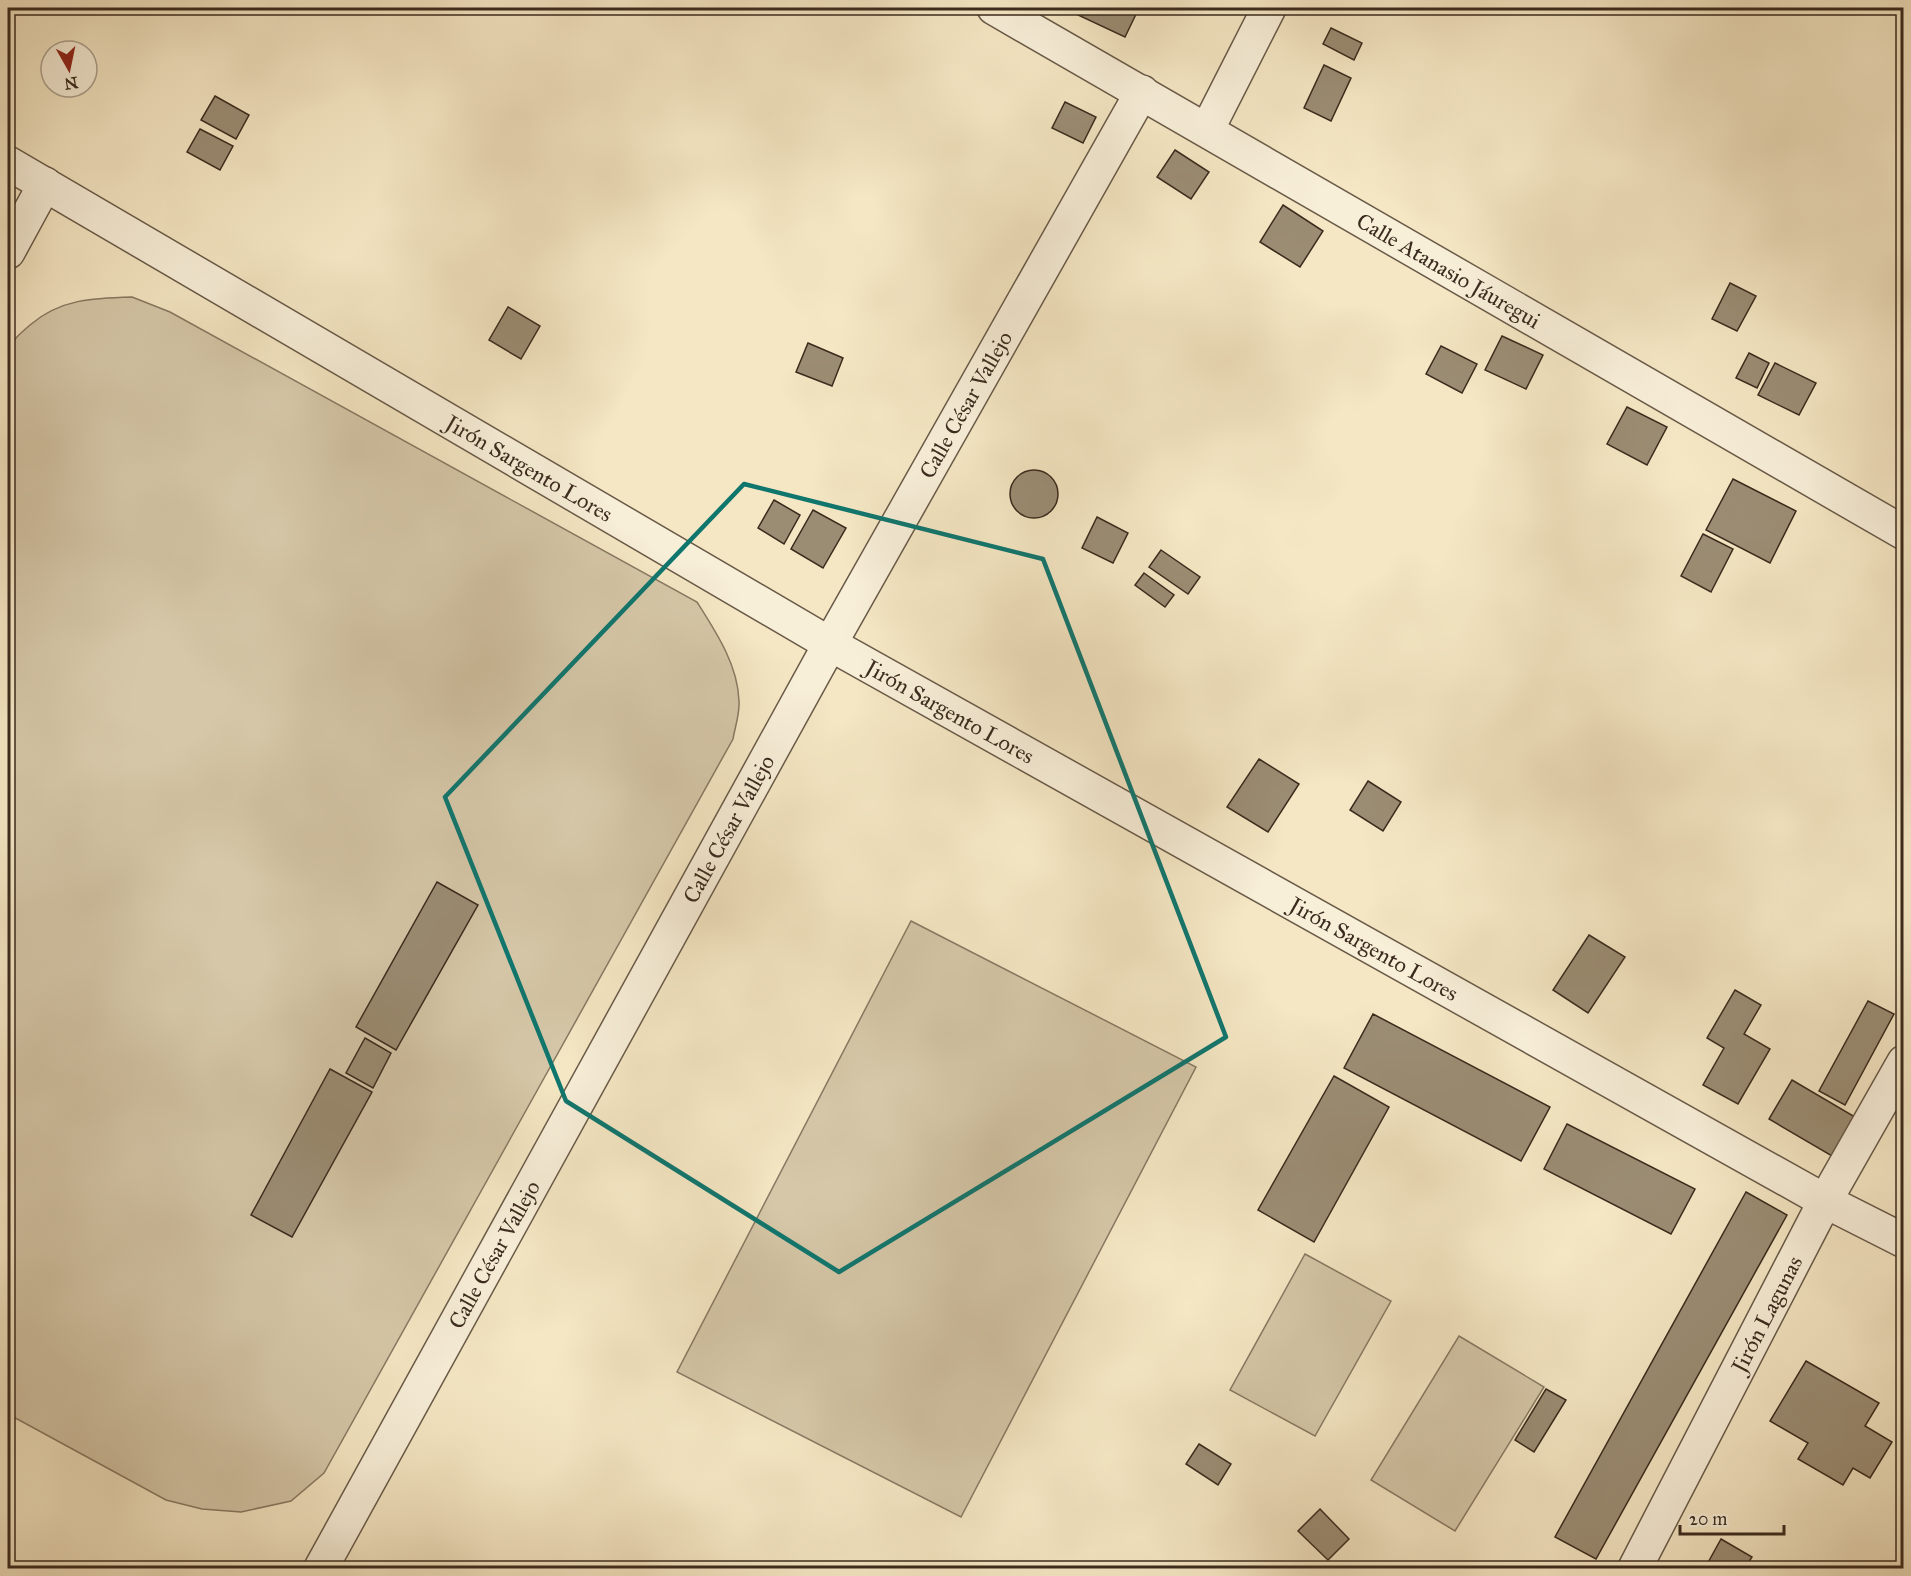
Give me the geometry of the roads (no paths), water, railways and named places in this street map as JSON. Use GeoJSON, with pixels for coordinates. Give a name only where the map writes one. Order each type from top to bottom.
{"type":"FeatureCollection","features":[{"type":"Feature","properties":{"kind":"street","name":"Calle Atanasio Jáuregui"},"geometry":{"type":"LineString","coordinates":[[994,8],[1904,532]]}},
{"type":"Feature","properties":{"kind":"street"},"geometry":{"type":"LineString","coordinates":[[1207,130],[1269,8]]}},
{"type":"Feature","properties":{"kind":"street","name":"Calle César Vallejo"},"geometry":{"type":"LineString","coordinates":[[321,1569],[830,644],[1142,92]]}},
{"type":"Feature","properties":{"kind":"street","name":"Jirón Sargento Lores"},"geometry":{"type":"LineString","coordinates":[[8,163],[830,644],[1825,1201],[1904,1241]]}},
{"type":"Feature","properties":{"kind":"street"},"geometry":{"type":"LineString","coordinates":[[8,252],[45,184]]}},
{"type":"Feature","properties":{"kind":"street","name":"Jirón Lagunas"},"geometry":{"type":"LineString","coordinates":[[1635,1569],[1825,1201],[1904,1062]]}}]}
